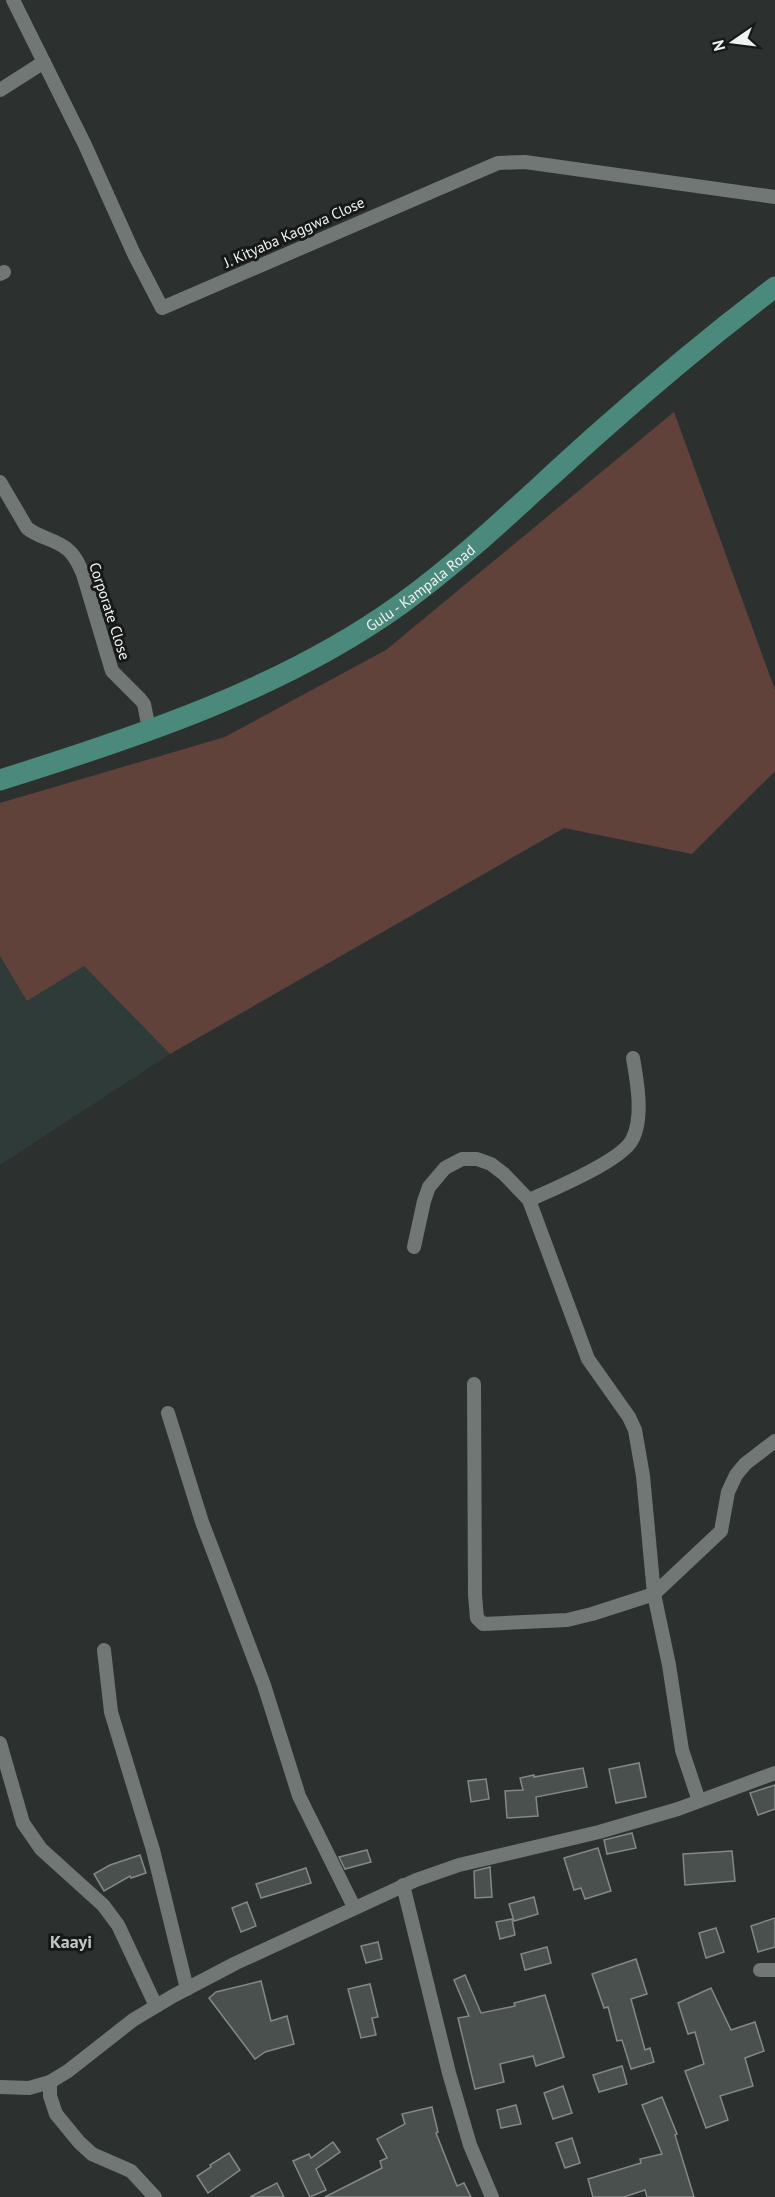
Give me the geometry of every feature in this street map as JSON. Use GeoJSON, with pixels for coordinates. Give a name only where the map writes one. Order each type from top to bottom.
{"type":"FeatureCollection","features":[{"type":"Feature","properties":{"kind":"main road","name":"Gulu - Kampala Road"},"geometry":{"type":"LineString","coordinates":[[0,780],[142,733],[300,665],[354,636],[402,604],[496,526],[664,376],[775,287]]}},
{"type":"Feature","properties":{"kind":"street","name":"J. Kityaba Kaggwa Close"},"geometry":{"type":"LineString","coordinates":[[13,0],[162,308],[498,163],[525,162],[775,197]]}},
{"type":"Feature","properties":{"kind":"street"},"geometry":{"type":"LineString","coordinates":[[0,90],[44,62]]}},
{"type":"Feature","properties":{"kind":"street","name":"Corporate Close"},"geometry":{"type":"LineString","coordinates":[[0,483],[27,528],[68,549],[77,561],[112,671],[144,704],[148,724],[142,733]]}},
{"type":"Feature","properties":{"kind":"street"},"geometry":{"type":"LineString","coordinates":[[529,1200],[565,1184],[617,1154],[628,1145],[636,1129],[639,1091],[633,1058]]}},
{"type":"Feature","properties":{"kind":"street"},"geometry":{"type":"LineString","coordinates":[[414,1248],[429,1187],[445,1168],[462,1159],[477,1159],[491,1164],[529,1200],[588,1359],[630,1417],[635,1430],[643,1476],[654,1594],[669,1665],[682,1750],[699,1801]]}},
{"type":"Feature","properties":{"kind":"street"},"geometry":{"type":"LineString","coordinates":[[474,1384],[475,1595],[479,1621],[487,1624],[567,1620],[654,1594],[722,1531],[728,1492],[736,1475],[745,1464],[775,1441]]}},
{"type":"Feature","properties":{"kind":"street"},"geometry":{"type":"LineString","coordinates":[[168,1413],[201,1522],[264,1685],[299,1796],[354,1907]]}},
{"type":"Feature","properties":{"kind":"street"},"geometry":{"type":"LineString","coordinates":[[104,1650],[111,1712],[153,1850],[187,1989]]}},
{"type":"Feature","properties":{"kind":"street"},"geometry":{"type":"LineString","coordinates":[[0,1743],[4,1776],[22,1823],[41,1849],[111,1914],[156,2006]]}},
{"type":"Feature","properties":{"kind":"street"},"geometry":{"type":"LineString","coordinates":[[0,2087],[29,2088],[50,2082],[156,2006],[403,1885],[459,1865],[599,1832],[699,1801],[775,1773]]}},
{"type":"Feature","properties":{"kind":"street"},"geometry":{"type":"LineString","coordinates":[[403,1885],[461,2114],[470,2145],[492,2197]]}},
{"type":"Feature","properties":{"kind":"street"},"geometry":{"type":"LineString","coordinates":[[760,1970],[775,1970]]}},
{"type":"Feature","properties":{"kind":"street"},"geometry":{"type":"LineString","coordinates":[[50,2082],[50,2096],[56,2114],[79,2142],[92,2154],[131,2171],[155,2197]]}},
{"type":"Feature","properties":{"kind":"shaded area"},"geometry":{"type":"Polygon","coordinates":[[[674,412],[775,690],[775,771],[692,854],[564,828],[170,1054],[84,966],[27,1001],[0,956],[0,803],[225,737],[386,650],[674,412]]]}},
{"type":"Feature","properties":{"kind":"shaded area"},"geometry":{"type":"Polygon","coordinates":[[[0,956],[27,1001],[84,966],[170,1054],[0,1165],[0,956]]]}},
{"type":"Feature","properties":{"kind":"building"},"geometry":{"type":"Polygon","coordinates":[[[639,1763],[646,1797],[616,1803],[609,1769],[639,1763]]]}},
{"type":"Feature","properties":{"kind":"building"},"geometry":{"type":"Polygon","coordinates":[[[583,1768],[587,1787],[536,1797],[538,1816],[507,1818],[505,1791],[523,1790],[520,1778],[583,1768]]]}},
{"type":"Feature","properties":{"kind":"building"},"geometry":{"type":"Polygon","coordinates":[[[486,1779],[489,1799],[471,1802],[468,1781],[486,1779]]]}},
{"type":"Feature","properties":{"kind":"building"},"geometry":{"type":"Polygon","coordinates":[[[775,1785],[775,1809],[758,1815],[750,1793],[775,1785]]]}},
{"type":"Feature","properties":{"kind":"building"},"geometry":{"type":"Polygon","coordinates":[[[632,1833],[636,1848],[607,1854],[604,1840],[632,1833]]]}},
{"type":"Feature","properties":{"kind":"building"},"geometry":{"type":"Polygon","coordinates":[[[598,1848],[611,1891],[585,1899],[581,1888],[574,1890],[564,1858],[598,1848]]]}},
{"type":"Feature","properties":{"kind":"building"},"geometry":{"type":"Polygon","coordinates":[[[367,1850],[371,1862],[345,1869],[339,1857],[367,1850]]]}},
{"type":"Feature","properties":{"kind":"building"},"geometry":{"type":"Polygon","coordinates":[[[732,1851],[735,1881],[685,1885],[683,1854],[732,1851]]]}},
{"type":"Feature","properties":{"kind":"building"},"geometry":{"type":"Polygon","coordinates":[[[140,1855],[146,1873],[131,1878],[130,1876],[104,1891],[94,1874],[110,1865],[140,1855]]]}},
{"type":"Feature","properties":{"kind":"building"},"geometry":{"type":"Polygon","coordinates":[[[490,1867],[492,1897],[475,1898],[474,1871],[490,1867]]]}},
{"type":"Feature","properties":{"kind":"building"},"geometry":{"type":"Polygon","coordinates":[[[306,1868],[311,1883],[261,1898],[256,1884],[306,1868]]]}},
{"type":"Feature","properties":{"kind":"building"},"geometry":{"type":"Polygon","coordinates":[[[534,1897],[538,1914],[514,1921],[509,1904],[534,1897]]]}},
{"type":"Feature","properties":{"kind":"building"},"geometry":{"type":"Polygon","coordinates":[[[247,1902],[256,1926],[241,1932],[232,1908],[247,1902]]]}},
{"type":"Feature","properties":{"kind":"building"},"geometry":{"type":"Polygon","coordinates":[[[775,1918],[775,1947],[758,1952],[751,1926],[775,1918]]]}},
{"type":"Feature","properties":{"kind":"building"},"geometry":{"type":"Polygon","coordinates":[[[512,1919],[515,1935],[500,1939],[496,1922],[512,1919]]]}},
{"type":"Feature","properties":{"kind":"building"},"geometry":{"type":"Polygon","coordinates":[[[716,1928],[724,1952],[706,1958],[699,1933],[716,1928]]]}},
{"type":"Feature","properties":{"kind":"building"},"geometry":{"type":"Polygon","coordinates":[[[378,1942],[382,1959],[366,1963],[361,1946],[378,1942]]]}},
{"type":"Feature","properties":{"kind":"building"},"geometry":{"type":"Polygon","coordinates":[[[547,1947],[551,1963],[525,1970],[521,1954],[547,1947]]]}},
{"type":"Feature","properties":{"kind":"building"},"geometry":{"type":"Polygon","coordinates":[[[636,1959],[647,1994],[631,1999],[645,2050],[650,2048],[654,2062],[631,2069],[622,2040],[617,2041],[608,2007],[604,2008],[592,1974],[636,1959]]]}},
{"type":"Feature","properties":{"kind":"building"},"geometry":{"type":"Polygon","coordinates":[[[465,1975],[481,2013],[515,2006],[514,2003],[545,1995],[564,2057],[536,2066],[533,2056],[500,2064],[504,2082],[475,2089],[458,2018],[469,2016],[454,1980],[465,1975]]]}},
{"type":"Feature","properties":{"kind":"building"},"geometry":{"type":"Polygon","coordinates":[[[261,1981],[271,2021],[287,2016],[294,2044],[265,2052],[255,2059],[209,1998],[216,1992],[261,1981]]]}},
{"type":"Feature","properties":{"kind":"building"},"geometry":{"type":"Polygon","coordinates":[[[370,1984],[378,2017],[372,2018],[376,2035],[361,2038],[348,1989],[370,1984]]]}},
{"type":"Feature","properties":{"kind":"building"},"geometry":{"type":"Polygon","coordinates":[[[711,1988],[731,2030],[755,2022],[764,2051],[745,2058],[753,2086],[720,2096],[728,2120],[706,2128],[685,2071],[704,2064],[695,2032],[688,2034],[678,2003],[711,1988]]]}},
{"type":"Feature","properties":{"kind":"building"},"geometry":{"type":"Polygon","coordinates":[[[622,2066],[627,2084],[599,2092],[593,2075],[622,2066]]]}},
{"type":"Feature","properties":{"kind":"building"},"geometry":{"type":"Polygon","coordinates":[[[563,2086],[572,2113],[553,2119],[544,2093],[563,2086]]]}},
{"type":"Feature","properties":{"kind":"building"},"geometry":{"type":"Polygon","coordinates":[[[662,2097],[677,2134],[675,2135],[694,2197],[647,2197],[645,2190],[624,2197],[593,2197],[588,2179],[641,2163],[640,2159],[662,2154],[642,2105],[662,2097]]]}},
{"type":"Feature","properties":{"kind":"building"},"geometry":{"type":"Polygon","coordinates":[[[516,2105],[521,2124],[501,2128],[497,2110],[516,2105]]]}},
{"type":"Feature","properties":{"kind":"building"},"geometry":{"type":"Polygon","coordinates":[[[432,2107],[438,2132],[436,2133],[457,2186],[464,2183],[471,2197],[325,2197],[382,2168],[380,2161],[387,2158],[377,2139],[405,2124],[402,2114],[432,2107]]]}},
{"type":"Feature","properties":{"kind":"building"},"geometry":{"type":"Polygon","coordinates":[[[572,2138],[580,2163],[565,2168],[556,2143],[572,2138]]]}},
{"type":"Feature","properties":{"kind":"building"},"geometry":{"type":"Polygon","coordinates":[[[333,2142],[340,2152],[316,2169],[326,2190],[310,2197],[293,2161],[309,2154],[311,2158],[333,2142]]]}},
{"type":"Feature","properties":{"kind":"building"},"geometry":{"type":"Polygon","coordinates":[[[229,2153],[240,2170],[208,2193],[197,2176],[229,2153]]]}},
{"type":"Feature","properties":{"kind":"building"},"geometry":{"type":"Polygon","coordinates":[[[277,2183],[284,2197],[250,2197],[277,2183]]]}},
{"type":"Feature","properties":{"kind":"district","name":"Kaayi"},"geometry":{"type":"Point","coordinates":[71,1941]}}]}
